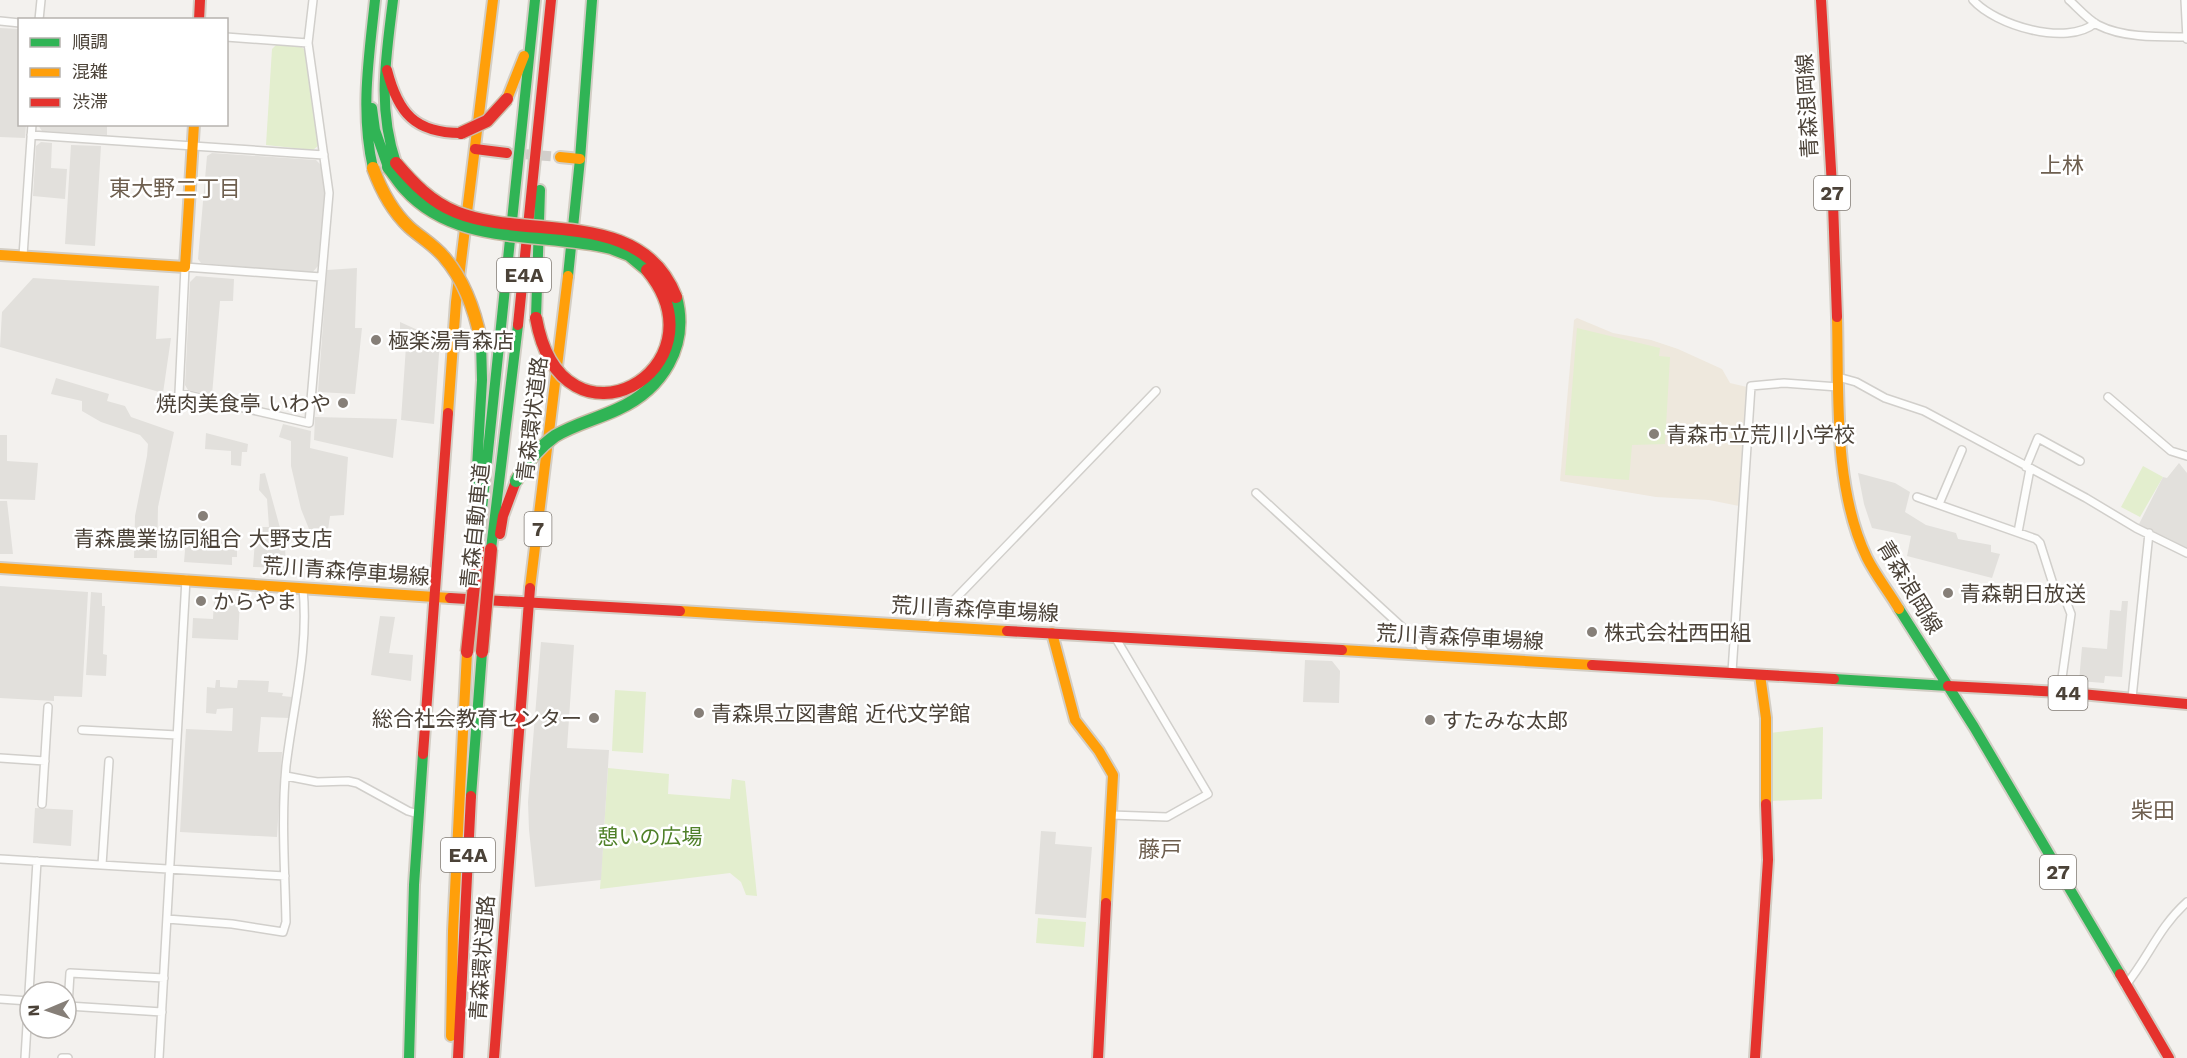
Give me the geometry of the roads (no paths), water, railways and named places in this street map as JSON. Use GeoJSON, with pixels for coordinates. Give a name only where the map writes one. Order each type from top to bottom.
{"type":"FeatureCollection","features":[{"type":"Feature","properties":{"kind":"main road"},"geometry":{"type":"LineString","coordinates":[[200,0],[200,18]]}},
{"type":"Feature","properties":{"kind":"main road"},"geometry":{"type":"LineString","coordinates":[[375,0],[365,102],[367,150],[379,186],[396,212],[443,257],[462,283],[475,311],[481,341],[485,548]]}},
{"type":"Feature","properties":{"kind":"main road"},"geometry":{"type":"LineString","coordinates":[[393,0],[382,91],[382,115],[392,165],[427,197],[448,210],[473,219],[590,233],[620,241],[637,249],[663,273],[674,291],[679,310],[680,327],[677,345],[671,363],[661,379],[634,401],[570,427],[555,436],[533,455],[516,481],[503,516],[485,548]]}},
{"type":"Feature","properties":{"kind":"main road"},"geometry":{"type":"LineString","coordinates":[[409,1058],[418,813],[455,312],[493,0]]}},
{"type":"Feature","properties":{"kind":"main road","name":"青森自動車道"},"geometry":{"type":"LineString","coordinates":[[458,1058],[470,811],[486,610],[485,548],[535,0]]}},
{"type":"Feature","properties":{"kind":"main road","name":"青森自動車道"},"geometry":{"type":"LineString","coordinates":[[451,1058],[453,932],[467,639],[485,548],[522,289],[551,0]]}},
{"type":"Feature","properties":{"kind":"main road","name":"青森環状道路"},"geometry":{"type":"LineString","coordinates":[[494,1058],[528,602],[562,338],[580,159],[592,0]]}},
{"type":"Feature","properties":{"kind":"main road","name":"青森浪岡線"},"geometry":{"type":"LineString","coordinates":[[1821,0],[1833,203],[1842,471],[1859,538],[1878,576],[1948,686],[2169,1058]]}},
{"type":"Feature","properties":{"kind":"main road"},"geometry":{"type":"LineString","coordinates":[[386,63],[392,92],[416,124],[431,131],[448,134],[461,132],[475,129],[496,115],[516,81],[532,32]]}},
{"type":"Feature","properties":{"kind":"main road"},"geometry":{"type":"LineString","coordinates":[[371,46],[375,130],[403,189],[419,205],[444,219],[472,228],[497,233],[606,246],[638,260],[650,272],[667,300],[670,318],[669,336],[665,351],[656,367],[645,379],[625,390],[598,392],[581,388],[553,367],[539,338],[536,318],[547,39]]}},
{"type":"Feature","properties":{"kind":"main road"},"geometry":{"type":"LineString","coordinates":[[0,255],[185,267],[194,126]]}},
{"type":"Feature","properties":{"kind":"main road"},"geometry":{"type":"LineString","coordinates":[[475,149],[507,153]]}},
{"type":"Feature","properties":{"kind":"main road"},"geometry":{"type":"LineString","coordinates":[[560,158],[580,159]]}},
{"type":"Feature","properties":{"kind":"main road","name":"荒川青森停車場線"},"geometry":{"type":"LineString","coordinates":[[0,568],[186,579],[303,589],[1948,686]]}},
{"type":"Feature","properties":{"kind":"main road"},"geometry":{"type":"LineString","coordinates":[[1052,633],[1075,720],[1099,751],[1113,775],[1098,1058]]}},
{"type":"Feature","properties":{"kind":"main road"},"geometry":{"type":"LineString","coordinates":[[1755,1058],[1768,860],[1765,785],[1767,718],[1760,675]]}},
{"type":"Feature","properties":{"kind":"main road","name":"44"},"geometry":{"type":"LineString","coordinates":[[1948,686],[2060,692],[2187,704]]}},
{"type":"Feature","properties":{"kind":"street"},"geometry":{"type":"LineString","coordinates":[[39,18],[41,0]]}},
{"type":"Feature","properties":{"kind":"street"},"geometry":{"type":"LineString","coordinates":[[314,0],[308,43],[329,194],[309,423],[178,393],[185,267],[321,277]]}},
{"type":"Feature","properties":{"kind":"street"},"geometry":{"type":"LineString","coordinates":[[1973,0],[1984,10],[2037,33],[2081,30],[2095,23]]}},
{"type":"Feature","properties":{"kind":"street"},"geometry":{"type":"LineString","coordinates":[[2069,0],[2095,23],[2124,33],[2187,38],[2185,0]]}},
{"type":"Feature","properties":{"kind":"street"},"geometry":{"type":"LineString","coordinates":[[0,21],[18,23]]}},
{"type":"Feature","properties":{"kind":"street"},"geometry":{"type":"LineString","coordinates":[[228,37],[308,43]]}},
{"type":"Feature","properties":{"kind":"street"},"geometry":{"type":"LineString","coordinates":[[23,256],[32,126]]}},
{"type":"Feature","properties":{"kind":"street"},"geometry":{"type":"LineString","coordinates":[[31,135],[324,155]]}},
{"type":"Feature","properties":{"kind":"street"},"geometry":{"type":"LineString","coordinates":[[1732,672],[1751,386],[1856,382],[1885,398],[1924,411],[2187,553]]}},
{"type":"Feature","properties":{"kind":"street"},"geometry":{"type":"LineString","coordinates":[[930,625],[1156,391]]}},
{"type":"Feature","properties":{"kind":"street"},"geometry":{"type":"LineString","coordinates":[[2108,397],[2171,451],[2187,456]]}},
{"type":"Feature","properties":{"kind":"street"},"geometry":{"type":"LineString","coordinates":[[2018,532],[2028,468],[2038,438],[2080,461]]}},
{"type":"Feature","properties":{"kind":"street"},"geometry":{"type":"LineString","coordinates":[[1938,504],[1962,450]]}},
{"type":"Feature","properties":{"kind":"street"},"geometry":{"type":"LineString","coordinates":[[1256,493],[1414,638],[1428,655]]}},
{"type":"Feature","properties":{"kind":"street"},"geometry":{"type":"LineString","coordinates":[[1917,497],[2018,532],[2040,543],[2053,584],[2066,601],[2071,614],[2060,692]]}},
{"type":"Feature","properties":{"kind":"street"},"geometry":{"type":"LineString","coordinates":[[2132,698],[2149,533]]}},
{"type":"Feature","properties":{"kind":"street"},"geometry":{"type":"LineString","coordinates":[[159,1058],[186,579]]}},
{"type":"Feature","properties":{"kind":"street"},"geometry":{"type":"LineString","coordinates":[[167,919],[232,924],[283,932],[286,922],[283,808],[302,663],[305,603],[303,589]]}},
{"type":"Feature","properties":{"kind":"street"},"geometry":{"type":"LineString","coordinates":[[1111,815],[1167,817],[1208,794],[1115,637]]}},
{"type":"Feature","properties":{"kind":"street"},"geometry":{"type":"LineString","coordinates":[[42,804],[48,707]]}},
{"type":"Feature","properties":{"kind":"street"},"geometry":{"type":"LineString","coordinates":[[82,730],[177,735]]}},
{"type":"Feature","properties":{"kind":"street"},"geometry":{"type":"LineString","coordinates":[[0,758],[45,761]]}},
{"type":"Feature","properties":{"kind":"street"},"geometry":{"type":"LineString","coordinates":[[102,865],[109,761]]}},
{"type":"Feature","properties":{"kind":"street"},"geometry":{"type":"LineString","coordinates":[[286,776],[317,782],[357,783],[408,811],[418,813]]}},
{"type":"Feature","properties":{"kind":"street"},"geometry":{"type":"LineString","coordinates":[[0,859],[285,876]]}},
{"type":"Feature","properties":{"kind":"street"},"geometry":{"type":"LineString","coordinates":[[30,980],[37,861]]}},
{"type":"Feature","properties":{"kind":"street"},"geometry":{"type":"LineString","coordinates":[[2125,986],[2136,973],[2151,945],[2170,919],[2187,902]]}},
{"type":"Feature","properties":{"kind":"street"},"geometry":{"type":"LineString","coordinates":[[162,1012],[68,1006],[70,973],[164,978]]}},
{"type":"Feature","properties":{"kind":"street"},"geometry":{"type":"LineString","coordinates":[[0,999],[18,1000]]}},
{"type":"Feature","properties":{"kind":"street"},"geometry":{"type":"LineString","coordinates":[[25,1058],[26,1040]]}},
{"type":"Feature","properties":{"kind":"street"},"geometry":{"type":"LineString","coordinates":[[62,1058],[68,1058]]}},
{"type":"Feature","properties":{"kind":"tunnel"},"geometry":{"type":"LineString","coordinates":[[511,153],[560,157]]}},
{"type":"Feature","properties":{"kind":"place","name":"極楽湯青森店"},"geometry":{"type":"Point","coordinates":[376,340]}},
{"type":"Feature","properties":{"kind":"place","name":"焼肉美食亭 いわや"},"geometry":{"type":"Point","coordinates":[343,403]}},
{"type":"Feature","properties":{"kind":"place","name":"青森市立荒川小学校"},"geometry":{"type":"Point","coordinates":[1654,434]}},
{"type":"Feature","properties":{"kind":"place","name":"青森農業協同組合 大野支店"},"geometry":{"type":"Point","coordinates":[203,516]}},
{"type":"Feature","properties":{"kind":"place","name":"青森朝日放送"},"geometry":{"type":"Point","coordinates":[1948,593]}},
{"type":"Feature","properties":{"kind":"place","name":"からやま"},"geometry":{"type":"Point","coordinates":[201,601]}},
{"type":"Feature","properties":{"kind":"place","name":"株式会社西田組"},"geometry":{"type":"Point","coordinates":[1592,632]}},
{"type":"Feature","properties":{"kind":"place","name":"青森県立図書館 近代文学館"},"geometry":{"type":"Point","coordinates":[699,713]}},
{"type":"Feature","properties":{"kind":"place","name":"総合社会教育センター"},"geometry":{"type":"Point","coordinates":[594,718]}},
{"type":"Feature","properties":{"kind":"place","name":"すたみな太郎"},"geometry":{"type":"Point","coordinates":[1430,720]}},
{"type":"Feature","properties":{"kind":"district","name":"上林"},"geometry":{"type":"Point","coordinates":[2062,165]}},
{"type":"Feature","properties":{"kind":"district","name":"東大野二丁目"},"geometry":{"type":"Point","coordinates":[175,188]}},
{"type":"Feature","properties":{"kind":"district","name":"柴田"},"geometry":{"type":"Point","coordinates":[2153,810]}},
{"type":"Feature","properties":{"kind":"district","name":"藤戸"},"geometry":{"type":"Point","coordinates":[1160,849]}},
{"type":"Feature","properties":{"kind":"park label","name":"憩いの広場"},"geometry":{"type":"Point","coordinates":[650,836]}}]}
